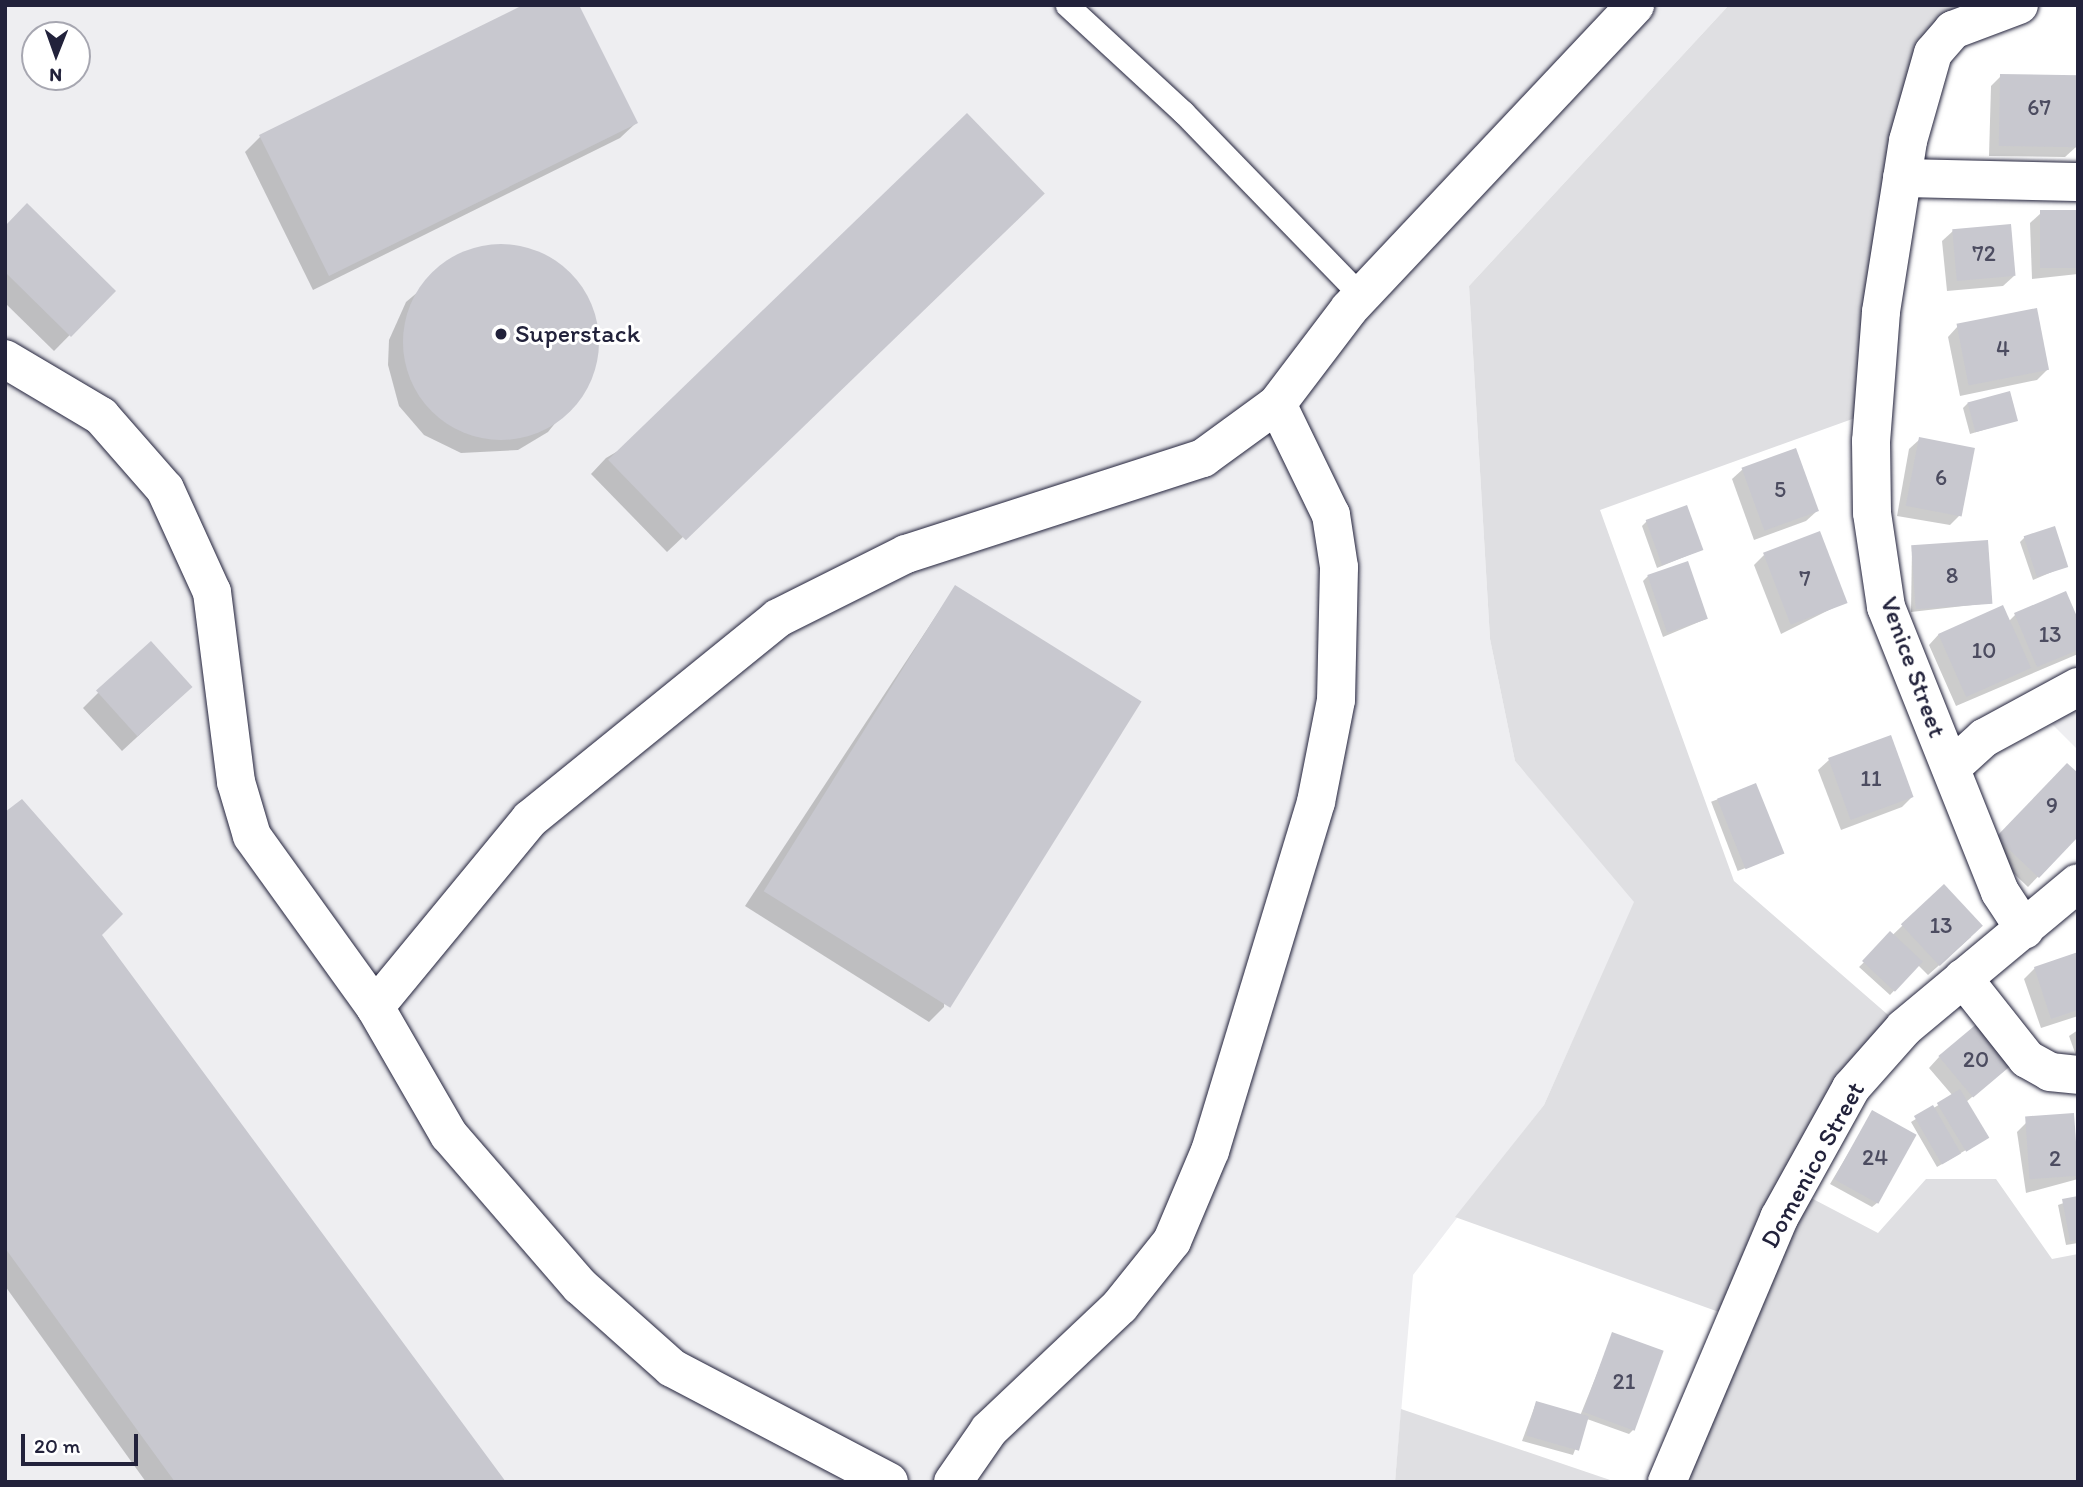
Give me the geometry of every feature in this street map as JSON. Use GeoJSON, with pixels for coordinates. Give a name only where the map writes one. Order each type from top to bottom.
{"type":"FeatureCollection","features":[{"type":"Feature","properties":{"kind":"street"},"geometry":{"type":"LineString","coordinates":[[375,1007],[530,819],[778,618],[906,554],[1203,458],[1277,404],[1361,296],[1635,5]]}},
{"type":"Feature","properties":{"kind":"street","name":"Venice Street"},"geometry":{"type":"LineString","coordinates":[[2019,5],[1953,30],[1933,53],[1902,178],[1874,374],[1872,513],[1886,607],[2000,892],[2025,930]]}},
{"type":"Feature","properties":{"kind":"street"},"geometry":{"type":"LineString","coordinates":[[1902,178],[2078,183]]}},
{"type":"Feature","properties":{"kind":"street"},"geometry":{"type":"LineString","coordinates":[[5,359],[101,416],[165,489],[212,592],[236,782],[252,836],[375,1007],[449,1135],[580,1286],[672,1368],[889,1482]]}},
{"type":"Feature","properties":{"kind":"street"},"geometry":{"type":"LineString","coordinates":[[953,1482],[989,1430],[1120,1306],[1171,1241],[1210,1151],[1316,802],[1336,700],[1339,567],[1331,515],[1277,404]]}},
{"type":"Feature","properties":{"kind":"street"},"geometry":{"type":"LineString","coordinates":[[1951,768],[1984,738],[2078,687]]}},
{"type":"Feature","properties":{"kind":"street","name":"Domenico Street"},"geometry":{"type":"LineString","coordinates":[[1667,1482],[1773,1231],[1851,1088],[1904,1028],[2025,930],[2078,883]]}},
{"type":"Feature","properties":{"kind":"street"},"geometry":{"type":"LineString","coordinates":[[1963,978],[2027,1059],[2050,1072],[2078,1075]]}},
{"type":"Feature","properties":{"kind":"lane"},"geometry":{"type":"LineString","coordinates":[[1067,5],[1183,112],[1361,296]]}},
{"type":"Feature","properties":{"kind":"shaded area"},"geometry":{"type":"Polygon","coordinates":[[[5,5],[1729,5],[1469,286],[1490,639],[1515,761],[1635,902],[1544,1105],[1413,1275],[1395,1482],[5,1482],[5,5]]]}},
{"type":"Feature","properties":{"kind":"shaded area"},"geometry":{"type":"Polygon","coordinates":[[[1729,5],[2005,5],[1950,27],[1869,413],[1600,510],[1734,881],[1902,1027],[1792,1188],[1878,1233],[1926,1179],[1996,1179],[2052,1259],[2078,1254],[2078,1482],[1662,1482],[1730,1316],[1455,1217],[1544,1105],[1634,902],[1515,761],[1490,639],[1469,286],[1729,5]]]}},
{"type":"Feature","properties":{"kind":"shaded area"},"geometry":{"type":"Polygon","coordinates":[[[2078,690],[2078,750],[2039,711],[2078,690]]]}},
{"type":"Feature","properties":{"kind":"shaded area"},"geometry":{"type":"Polygon","coordinates":[[[1401,1409],[1616,1482],[1395,1482],[1401,1409]]]}},
{"type":"Feature","properties":{"kind":"building"},"geometry":{"type":"Polygon","coordinates":[[[523,5],[579,5],[638,123],[329,276],[259,135],[523,5]]]}},
{"type":"Feature","properties":{"kind":"building"},"geometry":{"type":"Polygon","coordinates":[[[2000,74],[2078,75],[2077,147],[1999,146],[2000,74]]]}},
{"type":"Feature","properties":{"kind":"building"},"geometry":{"type":"Polygon","coordinates":[[[967,113],[1045,194],[686,540],[608,460],[967,113]]]}},
{"type":"Feature","properties":{"kind":"building"},"geometry":{"type":"Polygon","coordinates":[[[27,203],[116,291],[71,337],[5,272],[5,226],[27,203]]]}},
{"type":"Feature","properties":{"kind":"building"},"geometry":{"type":"Polygon","coordinates":[[[2040,210],[2078,210],[2078,268],[2040,268],[2040,210]]]}},
{"type":"Feature","properties":{"kind":"building"},"geometry":{"type":"Polygon","coordinates":[[[2011,224],[2016,276],[1957,281],[1952,229],[2011,224]]]}},
{"type":"Feature","properties":{"kind":"building","name":"Superstack"},"geometry":{"type":"Polygon","coordinates":[[[501,244],[538,252],[570,273],[591,305],[599,342],[591,379],[570,411],[538,432],[501,440],[464,432],[432,411],[411,379],[403,342],[411,305],[432,273],[464,252],[501,244]]]}},
{"type":"Feature","properties":{"kind":"building"},"geometry":{"type":"Polygon","coordinates":[[[2037,308],[2049,370],[1969,385],[1957,324],[2037,308]]]}},
{"type":"Feature","properties":{"kind":"building"},"geometry":{"type":"Polygon","coordinates":[[[2010,391],[2018,421],[1976,432],[1967,402],[2010,391]]]}},
{"type":"Feature","properties":{"kind":"building"},"geometry":{"type":"Polygon","coordinates":[[[1919,437],[1975,448],[1962,517],[1906,506],[1919,437]]]}},
{"type":"Feature","properties":{"kind":"building"},"geometry":{"type":"Polygon","coordinates":[[[1796,448],[1819,511],[1764,531],[1741,468],[1796,448]]]}},
{"type":"Feature","properties":{"kind":"building"},"geometry":{"type":"Polygon","coordinates":[[[1687,505],[1703,550],[1662,565],[1646,520],[1687,505]]]}},
{"type":"Feature","properties":{"kind":"building"},"geometry":{"type":"Polygon","coordinates":[[[2055,526],[2068,567],[2037,577],[2024,536],[2055,526]]]}},
{"type":"Feature","properties":{"kind":"building"},"geometry":{"type":"Polygon","coordinates":[[[1820,531],[1848,603],[1791,625],[1763,553],[1820,531]]]}},
{"type":"Feature","properties":{"kind":"building"},"geometry":{"type":"Polygon","coordinates":[[[1988,540],[1992,604],[1916,609],[1911,545],[1988,540]]]}},
{"type":"Feature","properties":{"kind":"building"},"geometry":{"type":"Polygon","coordinates":[[[1688,561],[1708,619],[1667,633],[1647,575],[1688,561]]]}},
{"type":"Feature","properties":{"kind":"building"},"geometry":{"type":"Polygon","coordinates":[[[955,585],[1142,702],[950,1008],[764,891],[955,585]]]}},
{"type":"Feature","properties":{"kind":"building"},"geometry":{"type":"Polygon","coordinates":[[[2066,591],[2078,619],[2078,650],[2037,667],[2014,613],[2066,591]]]}},
{"type":"Feature","properties":{"kind":"building"},"geometry":{"type":"Polygon","coordinates":[[[2003,605],[2031,668],[1966,697],[1938,634],[2003,605]]]}},
{"type":"Feature","properties":{"kind":"building"},"geometry":{"type":"Polygon","coordinates":[[[151,641],[192,687],[137,737],[96,691],[151,641]]]}},
{"type":"Feature","properties":{"kind":"building"},"geometry":{"type":"Polygon","coordinates":[[[1891,735],[1914,797],[1851,820],[1828,758],[1891,735]]]}},
{"type":"Feature","properties":{"kind":"building"},"geometry":{"type":"Polygon","coordinates":[[[2067,763],[2078,773],[2078,837],[2039,878],[1996,837],[2067,763]]]}},
{"type":"Feature","properties":{"kind":"building"},"geometry":{"type":"Polygon","coordinates":[[[1756,783],[1784,853],[1746,869],[1717,799],[1756,783]]]}},
{"type":"Feature","properties":{"kind":"building"},"geometry":{"type":"Polygon","coordinates":[[[22,799],[123,914],[102,935],[506,1482],[175,1482],[5,1248],[5,812],[22,799]]]}},
{"type":"Feature","properties":{"kind":"building"},"geometry":{"type":"Polygon","coordinates":[[[1944,884],[1983,926],[1940,966],[1901,924],[1944,884]]]}},
{"type":"Feature","properties":{"kind":"building"},"geometry":{"type":"Polygon","coordinates":[[[1890,931],[1923,962],[1895,992],[1862,961],[1890,931]]]}},
{"type":"Feature","properties":{"kind":"building"},"geometry":{"type":"Polygon","coordinates":[[[2078,952],[2078,1010],[2051,1019],[2034,967],[2078,952]]]}},
{"type":"Feature","properties":{"kind":"building"},"geometry":{"type":"Polygon","coordinates":[[[1979,1022],[2014,1063],[1973,1097],[1938,1056],[1979,1022]]]}},
{"type":"Feature","properties":{"kind":"building"},"geometry":{"type":"Polygon","coordinates":[[[1960,1089],[1989,1138],[1966,1152],[1937,1103],[1960,1089]]]}},
{"type":"Feature","properties":{"kind":"building"},"geometry":{"type":"Polygon","coordinates":[[[1933,1105],[1961,1153],[1942,1164],[1914,1116],[1933,1105]]]}},
{"type":"Feature","properties":{"kind":"building"},"geometry":{"type":"Polygon","coordinates":[[[1872,1110],[1917,1135],[1878,1204],[1834,1179],[1872,1110]]]}},
{"type":"Feature","properties":{"kind":"building"},"geometry":{"type":"Polygon","coordinates":[[[2074,1113],[2078,1176],[2030,1179],[2025,1116],[2074,1113]]]}},
{"type":"Feature","properties":{"kind":"building"},"geometry":{"type":"Polygon","coordinates":[[[2078,1196],[2078,1240],[2070,1241],[2062,1199],[2078,1196]]]}},
{"type":"Feature","properties":{"kind":"building"},"geometry":{"type":"Polygon","coordinates":[[[1612,1332],[1664,1351],[1635,1431],[1583,1412],[1612,1332]]]}},
{"type":"Feature","properties":{"kind":"building"},"geometry":{"type":"Polygon","coordinates":[[[1536,1401],[1589,1416],[1579,1451],[1526,1436],[1536,1401]]]}},
{"type":"Feature","properties":{"kind":"place","name":"Superstack"},"geometry":{"type":"Point","coordinates":[501,334]}}]}
